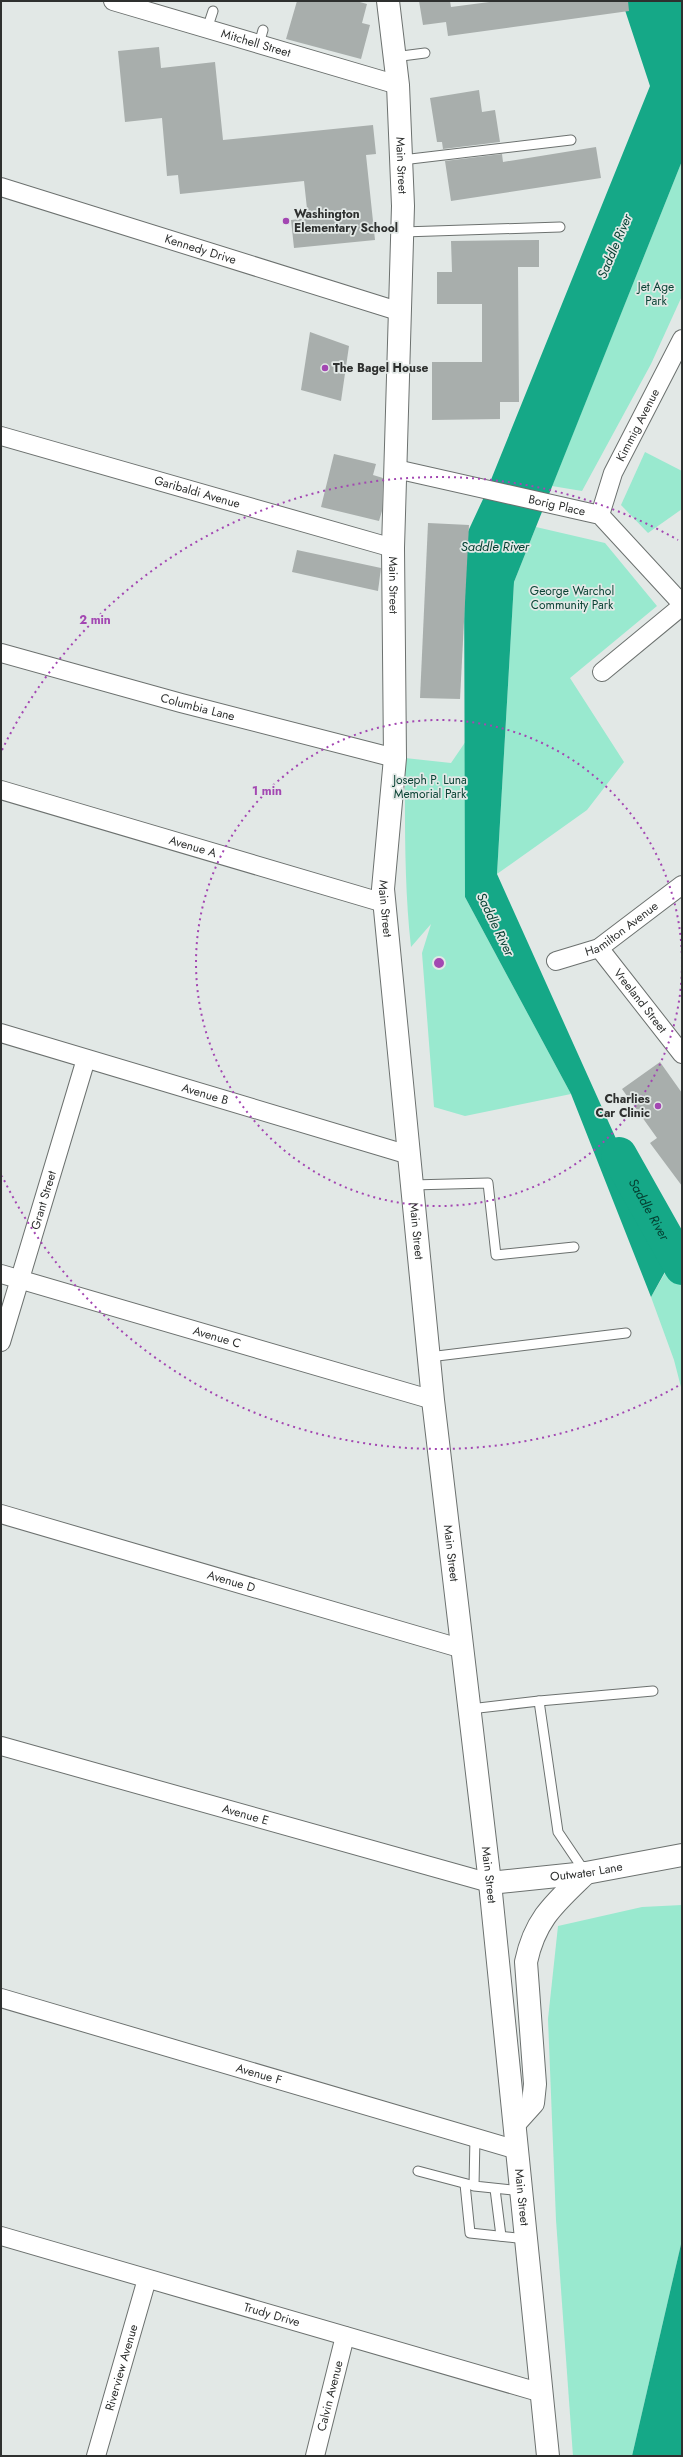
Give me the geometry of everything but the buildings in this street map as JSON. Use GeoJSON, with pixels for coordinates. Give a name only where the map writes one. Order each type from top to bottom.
{"type":"FeatureCollection","features":[{"type":"Feature","properties":{"kind":"street","name":"Mitchell Street"},"geometry":{"type":"LineString","coordinates":[[113,1],[207,29],[261,37],[398,86]]}},
{"type":"Feature","properties":{"kind":"street","name":"Main Street"},"geometry":{"type":"LineString","coordinates":[[388,1],[398,86],[402,160],[403,232],[393,548],[395,758],[382,889],[433,1400],[490,1883],[548,2456]]}},
{"type":"Feature","properties":{"kind":"street","name":"Kennedy Drive"},"geometry":{"type":"LineString","coordinates":[[1,187],[401,312]]}},
{"type":"Feature","properties":{"kind":"street","name":"Kimmig Avenue"},"geometry":{"type":"LineString","coordinates":[[600,515],[613,473],[682,339]]}},
{"type":"Feature","properties":{"kind":"street","name":"Garibaldi Avenue"},"geometry":{"type":"LineString","coordinates":[[1,436],[393,548]]}},
{"type":"Feature","properties":{"kind":"street","name":"Borig Place"},"geometry":{"type":"LineString","coordinates":[[396,469],[473,485],[600,515],[682,605]]}},
{"type":"Feature","properties":{"kind":"street"},"geometry":{"type":"LineString","coordinates":[[602,672],[682,605]]}},
{"type":"Feature","properties":{"kind":"street","name":"Columbia Lane"},"geometry":{"type":"LineString","coordinates":[[1,653],[181,703],[395,758]]}},
{"type":"Feature","properties":{"kind":"street","name":"Avenue A"},"geometry":{"type":"LineString","coordinates":[[1,790],[384,903]]}},
{"type":"Feature","properties":{"kind":"street","name":"Hamilton Avenue"},"geometry":{"type":"LineString","coordinates":[[556,961],[599,948],[682,885]]}},
{"type":"Feature","properties":{"kind":"street","name":"Vreeland Street"},"geometry":{"type":"LineString","coordinates":[[599,948],[682,1054]]}},
{"type":"Feature","properties":{"kind":"street","name":"Avenue B"},"geometry":{"type":"LineString","coordinates":[[1,1033],[409,1155]]}},
{"type":"Feature","properties":{"kind":"street","name":"Grant Street"},"geometry":{"type":"LineString","coordinates":[[1,1342],[86,1059]]}},
{"type":"Feature","properties":{"kind":"street","name":"Avenue C"},"geometry":{"type":"LineString","coordinates":[[1,1274],[433,1400]]}},
{"type":"Feature","properties":{"kind":"street","name":"Avenue D"},"geometry":{"type":"LineString","coordinates":[[1,1514],[463,1649]]}},
{"type":"Feature","properties":{"kind":"street","name":"Avenue E"},"geometry":{"type":"LineString","coordinates":[[1,1746],[490,1883]]}},
{"type":"Feature","properties":{"kind":"street","name":"Outwater Lane"},"geometry":{"type":"LineString","coordinates":[[490,1883],[586,1873],[682,1855]]}},
{"type":"Feature","properties":{"kind":"street"},"geometry":{"type":"LineString","coordinates":[[515,2123],[533,2103],[535,2084],[526,1962],[529,1948],[540,1922],[586,1873]]}},
{"type":"Feature","properties":{"kind":"street","name":"Avenue F"},"geometry":{"type":"LineString","coordinates":[[1,1998],[517,2150]]}},
{"type":"Feature","properties":{"kind":"street","name":"Trudy Drive"},"geometry":{"type":"LineString","coordinates":[[1,2236],[542,2392]]}},
{"type":"Feature","properties":{"kind":"street","name":"Riverview Avenue"},"geometry":{"type":"LineString","coordinates":[[96,2456],[147,2279]]}},
{"type":"Feature","properties":{"kind":"street","name":"Calvin Avenue"},"geometry":{"type":"LineString","coordinates":[[315,2456],[345,2336]]}},
{"type":"Feature","properties":{"kind":"lane"},"geometry":{"type":"LineString","coordinates":[[207,29],[213,11]]}},
{"type":"Feature","properties":{"kind":"lane"},"geometry":{"type":"LineString","coordinates":[[394,57],[424,53]]}},
{"type":"Feature","properties":{"kind":"lane"},"geometry":{"type":"LineString","coordinates":[[402,160],[571,140]]}},
{"type":"Feature","properties":{"kind":"lane"},"geometry":{"type":"LineString","coordinates":[[403,232],[560,227]]}},
{"type":"Feature","properties":{"kind":"lane"},"geometry":{"type":"LineString","coordinates":[[412,1184],[488,1183],[496,1255],[574,1247]]}},
{"type":"Feature","properties":{"kind":"lane"},"geometry":{"type":"LineString","coordinates":[[429,1357],[626,1334]]}},
{"type":"Feature","properties":{"kind":"lane"},"geometry":{"type":"LineString","coordinates":[[470,1709],[539,1701],[653,1691]]}},
{"type":"Feature","properties":{"kind":"lane"},"geometry":{"type":"LineString","coordinates":[[539,1701],[558,1832],[586,1873]]}},
{"type":"Feature","properties":{"kind":"lane"},"geometry":{"type":"LineString","coordinates":[[474,2137],[470,2185],[470,2233],[526,2239]]}},
{"type":"Feature","properties":{"kind":"lane"},"geometry":{"type":"LineString","coordinates":[[418,2171],[470,2185],[522,2191]]}},
{"type":"Feature","properties":{"kind":"lane"},"geometry":{"type":"LineString","coordinates":[[496,2189],[501,2236]]}},
{"type":"Feature","properties":{"kind":"green space","name":"Jet Age Park"},"geometry":{"type":"Polygon","coordinates":[[[682,161],[682,296],[651,364],[582,491],[552,486],[682,161]]]}},
{"type":"Feature","properties":{"kind":"green space"},"geometry":{"type":"Polygon","coordinates":[[[645,452],[682,471],[682,509],[648,533],[621,505],[645,452]]]}},
{"type":"Feature","properties":{"kind":"green space","name":"George Warchol Community Park"},"geometry":{"type":"Polygon","coordinates":[[[536,527],[605,543],[657,606],[570,678],[624,762],[587,810],[497,874],[514,582],[536,527]]]}},
{"type":"Feature","properties":{"kind":"green space","name":"Joseph P. Luna Memorial Park"},"geometry":{"type":"Polygon","coordinates":[[[466,741],[465,897],[571,1094],[465,1116],[434,1107],[422,953],[431,924],[411,947],[406,876],[405,758],[451,763],[466,741]]]}},
{"type":"Feature","properties":{"kind":"green space"},"geometry":{"type":"Polygon","coordinates":[[[682,1244],[682,1391],[674,1360],[651,1297],[682,1244]]]}},
{"type":"Feature","properties":{"kind":"green space"},"geometry":{"type":"Polygon","coordinates":[[[682,1905],[682,2240],[632,2456],[573,2456],[556,2220],[548,2019],[558,1926],[642,1907],[682,1905]]]}},
{"type":"Feature","properties":{"kind":"water","name":"Saddle River"},"geometry":{"type":"Polygon","coordinates":[[[622,1],[682,1],[682,161],[514,582],[497,874],[671,1261],[651,1297],[571,1094],[465,897],[464,540],[484,497],[650,86],[622,1]]]}},
{"type":"Feature","properties":{"kind":"water"},"geometry":{"type":"Polygon","coordinates":[[[682,2240],[682,2456],[632,2456],[682,2240]]]}},
{"type":"Feature","properties":{"kind":"waterway","name":"Saddle River"},"geometry":{"type":"LineString","coordinates":[[619,1155],[682,1267]]}},
{"type":"Feature","properties":{"kind":"place","name":"Washington Elementary School"},"geometry":{"type":"Point","coordinates":[286,221]}},
{"type":"Feature","properties":{"kind":"place","name":"The Bagel House"},"geometry":{"type":"Point","coordinates":[325,368]}},
{"type":"Feature","properties":{"kind":"place","name":"Charlies Car Clinic"},"geometry":{"type":"Point","coordinates":[658,1106]}}]}
